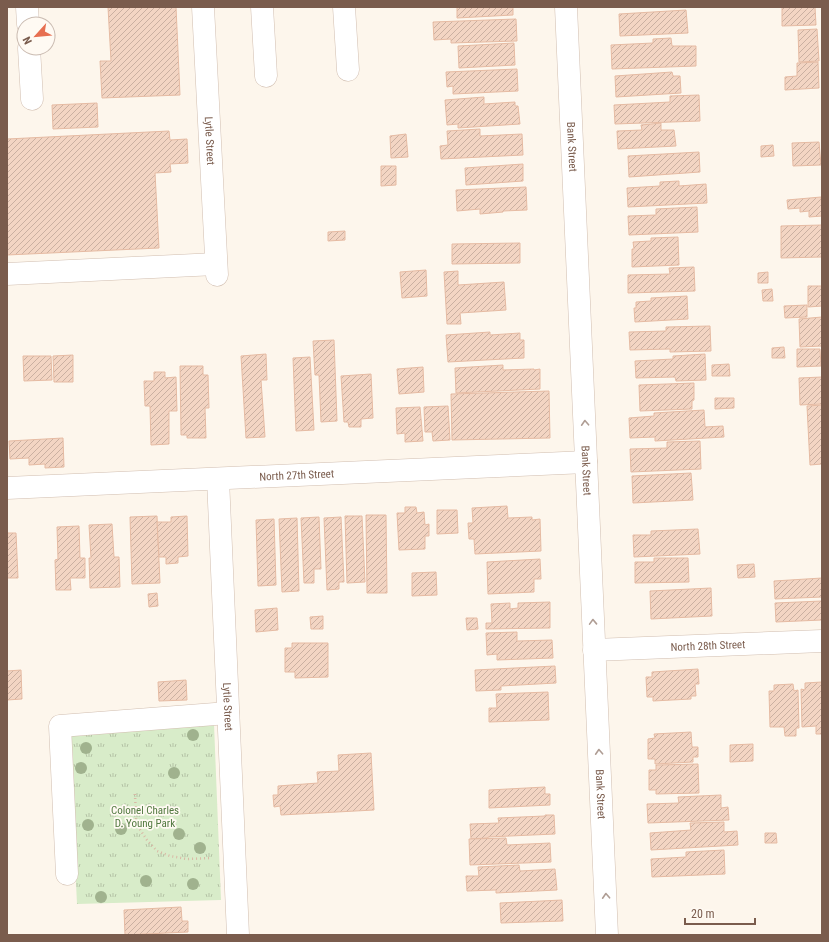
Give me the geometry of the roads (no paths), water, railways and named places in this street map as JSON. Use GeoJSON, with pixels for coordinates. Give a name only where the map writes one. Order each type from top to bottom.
{"type":"FeatureCollection","features":[{"type":"Feature","properties":{"kind":"street","name":"Lytle Street"},"geometry":{"type":"LineString","coordinates":[[7,274],[216,269],[203,7]]}},
{"type":"Feature","properties":{"kind":"street"},"geometry":{"type":"LineString","coordinates":[[262,7],[266,76]]}},
{"type":"Feature","properties":{"kind":"street"},"geometry":{"type":"LineString","coordinates":[[344,7],[348,70]]}},
{"type":"Feature","properties":{"kind":"street","name":"Bank Street"},"geometry":{"type":"LineString","coordinates":[[566,7],[607,935]]}},
{"type":"Feature","properties":{"kind":"street"},"geometry":{"type":"LineString","coordinates":[[29,56],[32,100]]}},
{"type":"Feature","properties":{"kind":"street","name":"North 27th Street"},"geometry":{"type":"LineString","coordinates":[[7,488],[586,462]]}},
{"type":"Feature","properties":{"kind":"street","name":"Lytle Street"},"geometry":{"type":"LineString","coordinates":[[218,479],[238,935]]}},
{"type":"Feature","properties":{"kind":"street","name":"North 28th Street"},"geometry":{"type":"LineString","coordinates":[[594,650],[822,641]]}},
{"type":"Feature","properties":{"kind":"street"},"geometry":{"type":"LineString","coordinates":[[67,874],[60,726],[228,713]]}},
{"type":"Feature","properties":{"kind":"park label","name":"Colonel Charles D. Young Park"},"geometry":{"type":"Point","coordinates":[145,816]}}]}
